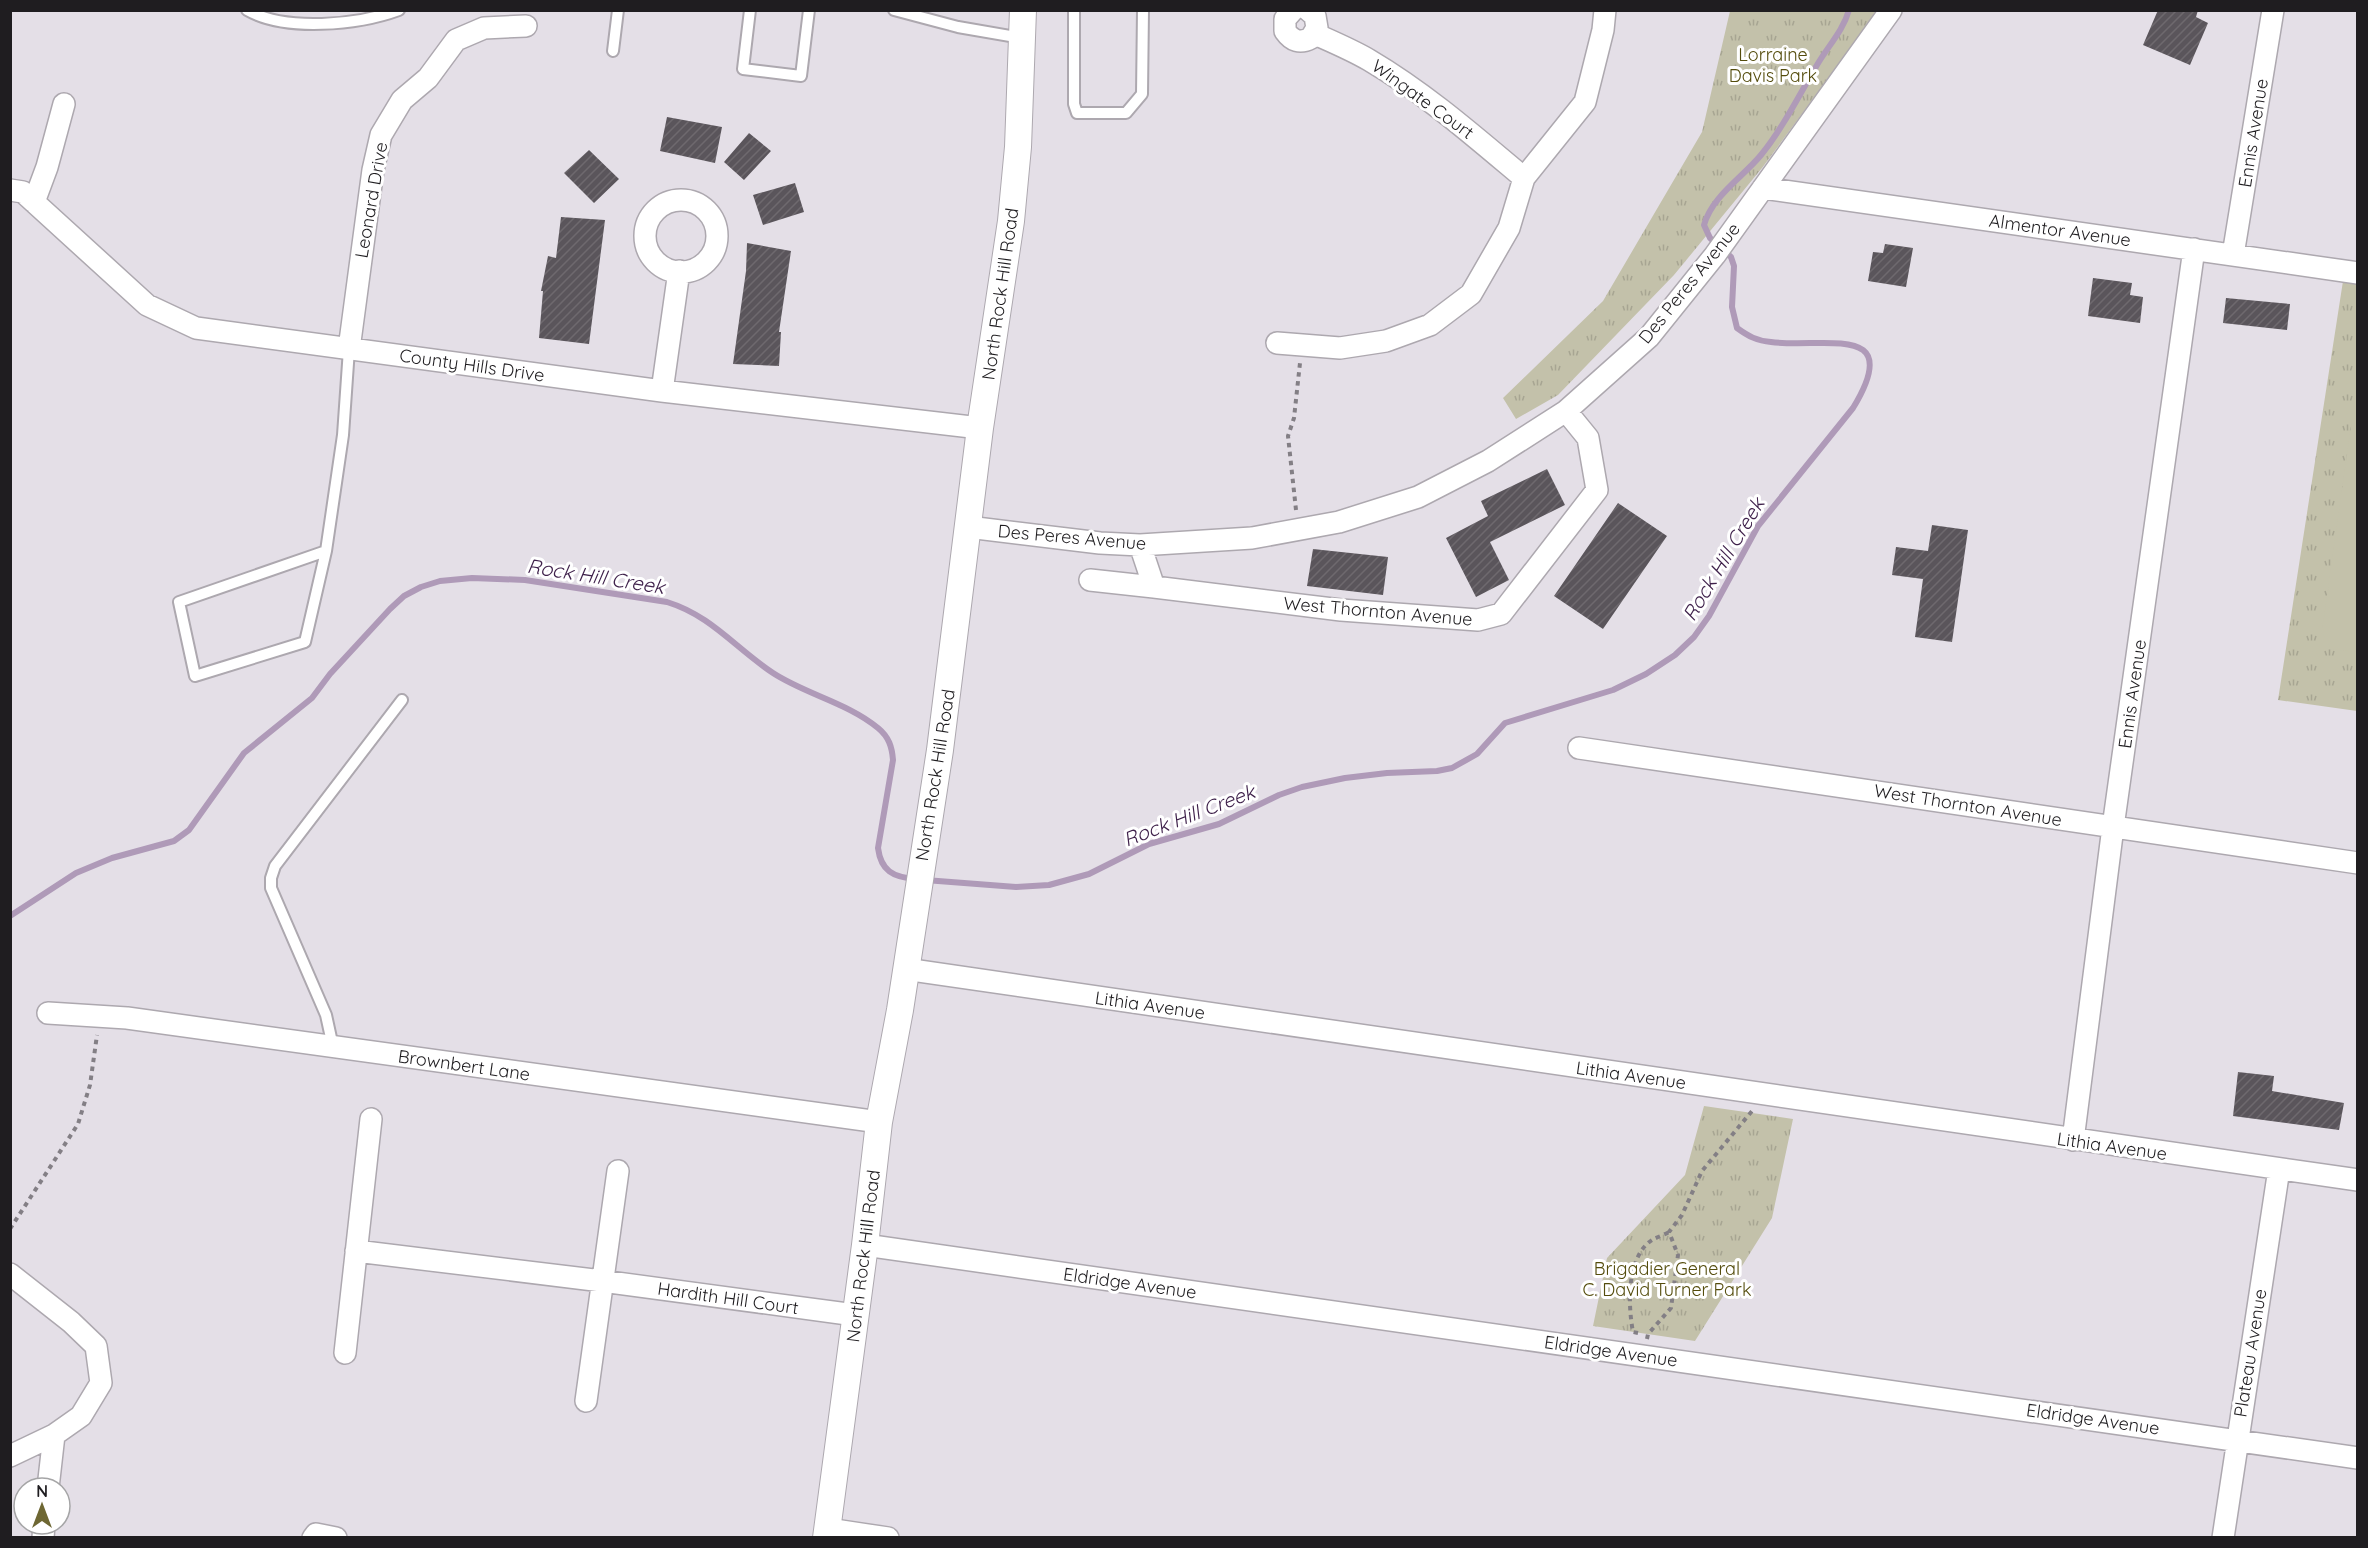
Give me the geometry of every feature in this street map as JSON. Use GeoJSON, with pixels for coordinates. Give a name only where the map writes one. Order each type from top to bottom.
{"type":"FeatureCollection","features":[{"type":"Feature","properties":{"kind":"street","name":"North Rock Hill Road"},"geometry":{"type":"LineString","coordinates":[[827,1533],[879,1122],[915,907],[957,624],[980,428],[1011,221],[1018,147],[1023,10]]}},
{"type":"Feature","properties":{"kind":"street"},"geometry":{"type":"LineString","coordinates":[[1293,10],[1285,19],[1284,25],[1293,40],[1306,41],[1315,34],[1317,22],[1315,16],[1308,10]]}},
{"type":"Feature","properties":{"kind":"street"},"geometry":{"type":"LineString","coordinates":[[1277,343],[1340,348],[1386,341],[1430,325],[1471,294],[1509,228],[1524,178],[1585,102],[1603,30],[1605,10]]}},
{"type":"Feature","properties":{"kind":"street","name":"Des Peres Avenue"},"geometry":{"type":"LineString","coordinates":[[968,526],[1100,543],[1140,545],[1251,538],[1339,522],[1418,497],[1488,461],[1566,411],[1649,337],[1721,247],[1891,10]]}},
{"type":"Feature","properties":{"kind":"street","name":"Ennis Avenue"},"geometry":{"type":"LineString","coordinates":[[2233,255],[2274,10]]}},
{"type":"Feature","properties":{"kind":"street","name":"Leonard Drive"},"geometry":{"type":"LineString","coordinates":[[349,349],[373,170],[381,135],[402,100],[428,78],[456,40],[484,28],[525,26]]}},
{"type":"Feature","properties":{"kind":"street","name":"Wingate Court"},"geometry":{"type":"LineString","coordinates":[[1315,34],[1367,58],[1403,81],[1471,133],[1524,178]]}},
{"type":"Feature","properties":{"kind":"street"},"geometry":{"type":"LineString","coordinates":[[34,201],[47,167],[64,104]]}},
{"type":"Feature","properties":{"kind":"street","name":"Almentor Avenue"},"geometry":{"type":"LineString","coordinates":[[1763,188],[2358,273]]}},
{"type":"Feature","properties":{"kind":"street","name":"County Hills Drive"},"geometry":{"type":"LineString","coordinates":[[10,190],[23,192],[34,201],[147,305],[196,328],[662,391],[980,428]]}},
{"type":"Feature","properties":{"kind":"street","name":"Ennis Avenue"},"geometry":{"type":"LineString","coordinates":[[2073,1140],[2113,827],[2194,249]]}},
{"type":"Feature","properties":{"kind":"street"},"geometry":{"type":"LineString","coordinates":[[662,391],[679,271]]}},
{"type":"Feature","properties":{"kind":"street","name":"West Thornton Avenue"},"geometry":{"type":"LineString","coordinates":[[1090,580],[1352,611],[1478,621],[1501,614],[1597,490],[1588,438],[1566,411]]}},
{"type":"Feature","properties":{"kind":"street"},"geometry":{"type":"LineString","coordinates":[[1140,545],[1154,587]]}},
{"type":"Feature","properties":{"kind":"street","name":"West Thornton Avenue"},"geometry":{"type":"LineString","coordinates":[[1580,748],[2358,863]]}},
{"type":"Feature","properties":{"kind":"street","name":"Lithia Avenue"},"geometry":{"type":"LineString","coordinates":[[905,969],[2358,1180]]}},
{"type":"Feature","properties":{"kind":"street","name":"Brownbert Lane"},"geometry":{"type":"LineString","coordinates":[[48,1013],[128,1018],[879,1122]]}},
{"type":"Feature","properties":{"kind":"street"},"geometry":{"type":"LineString","coordinates":[[345,1353],[371,1119]]}},
{"type":"Feature","properties":{"kind":"street","name":"Plateau Avenue"},"geometry":{"type":"LineString","coordinates":[[2223,1538],[2279,1169]]}},
{"type":"Feature","properties":{"kind":"street"},"geometry":{"type":"LineString","coordinates":[[586,1401],[618,1171]]}},
{"type":"Feature","properties":{"kind":"street","name":"Eldridge Avenue"},"geometry":{"type":"LineString","coordinates":[[865,1245],[2358,1458]]}},
{"type":"Feature","properties":{"kind":"street","name":"Hardith Hill Court"},"geometry":{"type":"LineString","coordinates":[[356,1251],[855,1315]]}},
{"type":"Feature","properties":{"kind":"street"},"geometry":{"type":"LineString","coordinates":[[10,1274],[71,1322],[96,1346],[101,1383],[81,1416],[54,1435],[10,1456]]}},
{"type":"Feature","properties":{"kind":"street"},"geometry":{"type":"LineString","coordinates":[[49,1476],[54,1435]]}},
{"type":"Feature","properties":{"kind":"street"},"geometry":{"type":"LineString","coordinates":[[827,1533],[888,1538]]}},
{"type":"Feature","properties":{"kind":"street"},"geometry":{"type":"LineString","coordinates":[[313,1538],[316,1534],[332,1535],[336,1538]]}},
{"type":"Feature","properties":{"kind":"lane"},"geometry":{"type":"LineString","coordinates":[[247,10],[261,19],[315,25],[385,16],[399,10]]}},
{"type":"Feature","properties":{"kind":"lane"},"geometry":{"type":"LineString","coordinates":[[613,51],[618,10]]}},
{"type":"Feature","properties":{"kind":"lane"},"geometry":{"type":"LineString","coordinates":[[750,10],[743,69],[801,76],[809,10]]}},
{"type":"Feature","properties":{"kind":"lane"},"geometry":{"type":"LineString","coordinates":[[894,10],[958,27],[1022,38]]}},
{"type":"Feature","properties":{"kind":"lane"},"geometry":{"type":"LineString","coordinates":[[1074,10],[1074,104],[1077,113],[1126,113],[1142,94],[1143,10]]}},
{"type":"Feature","properties":{"kind":"lane"},"geometry":{"type":"LineString","coordinates":[[326,551],[179,602],[195,676],[305,642],[326,551],[343,435],[349,349]]}},
{"type":"Feature","properties":{"kind":"lane"},"geometry":{"type":"LineString","coordinates":[[333,1047],[326,1015],[271,888],[271,878],[275,866],[402,700]]}},
{"type":"Feature","properties":{"kind":"path"},"geometry":{"type":"LineString","coordinates":[[1300,529],[1294,502],[1288,436],[1294,417],[1304,345]]}},
{"type":"Feature","properties":{"kind":"path"},"geometry":{"type":"LineString","coordinates":[[10,1229],[78,1124],[90,1085],[99,1016]]}},
{"type":"Feature","properties":{"kind":"path"},"geometry":{"type":"LineString","coordinates":[[1648,1334],[1633,1332],[1629,1307],[1632,1275],[1639,1254],[1651,1241],[1670,1232],[1682,1215],[1702,1171],[1754,1109],[1760,1094]]}},
{"type":"Feature","properties":{"kind":"path"},"geometry":{"type":"LineString","coordinates":[[1644,1355],[1648,1334],[1671,1308],[1678,1256],[1670,1232]]}},
{"type":"Feature","properties":{"kind":"green space","name":"Lorraine Davis Park"},"geometry":{"type":"Polygon","coordinates":[[[1730,11],[1878,11],[1762,168],[1674,275],[1558,395],[1516,419],[1503,398],[1603,301],[1702,132],[1730,11]]]}},
{"type":"Feature","properties":{"kind":"green space"},"geometry":{"type":"Polygon","coordinates":[[[2343,281],[2357,283],[2357,711],[2278,700],[2343,281]]]}},
{"type":"Feature","properties":{"kind":"green space"},"geometry":{"type":"Polygon","coordinates":[[[2357,384],[2357,652],[2331,649],[2322,632],[2357,384]]]}},
{"type":"Feature","properties":{"kind":"green space","name":"Brigadier General C. David Turner Park"},"geometry":{"type":"Polygon","coordinates":[[[1704,1106],[1793,1119],[1772,1218],[1695,1341],[1593,1326],[1607,1258],[1685,1175],[1704,1106]]]}},
{"type":"Feature","properties":{"kind":"building"},"geometry":{"type":"Polygon","coordinates":[[[2158,10],[2198,10],[2196,17],[2208,23],[2190,65],[2143,45],[2158,10]]]}},
{"type":"Feature","properties":{"kind":"building"},"geometry":{"type":"Polygon","coordinates":[[[667,117],[722,127],[715,163],[660,151],[667,117]]]}},
{"type":"Feature","properties":{"kind":"building"},"geometry":{"type":"Polygon","coordinates":[[[749,133],[771,151],[744,180],[724,162],[749,133]]]}},
{"type":"Feature","properties":{"kind":"building"},"geometry":{"type":"Polygon","coordinates":[[[589,150],[619,179],[594,203],[564,173],[589,150]]]}},
{"type":"Feature","properties":{"kind":"building"},"geometry":{"type":"Polygon","coordinates":[[[795,183],[804,212],[763,225],[753,195],[795,183]]]}},
{"type":"Feature","properties":{"kind":"building"},"geometry":{"type":"Polygon","coordinates":[[[561,217],[605,220],[589,344],[539,338],[543,291],[541,291],[548,256],[556,258],[561,217]]]}},
{"type":"Feature","properties":{"kind":"building"},"geometry":{"type":"Polygon","coordinates":[[[747,243],[791,251],[779,332],[781,332],[779,366],[733,364],[746,271],[747,243]]]}},
{"type":"Feature","properties":{"kind":"building"},"geometry":{"type":"Polygon","coordinates":[[[1885,244],[1913,248],[1906,287],[1868,281],[1873,252],[1883,253],[1885,244]]]}},
{"type":"Feature","properties":{"kind":"building"},"geometry":{"type":"Polygon","coordinates":[[[2093,278],[2132,283],[2130,295],[2143,297],[2140,323],[2088,316],[2093,278]]]}},
{"type":"Feature","properties":{"kind":"building"},"geometry":{"type":"Polygon","coordinates":[[[2226,298],[2290,304],[2287,330],[2223,323],[2226,298]]]}},
{"type":"Feature","properties":{"kind":"building"},"geometry":{"type":"Polygon","coordinates":[[[1547,469],[1565,505],[1490,542],[1509,580],[1476,597],[1446,538],[1488,516],[1481,501],[1547,469]]]}},
{"type":"Feature","properties":{"kind":"building"},"geometry":{"type":"Polygon","coordinates":[[[1618,503],[1667,536],[1603,629],[1554,596],[1618,503]]]}},
{"type":"Feature","properties":{"kind":"building"},"geometry":{"type":"Polygon","coordinates":[[[1932,525],[1968,530],[1952,642],[1915,637],[1923,579],[1892,575],[1896,547],[1928,551],[1932,525]]]}},
{"type":"Feature","properties":{"kind":"building"},"geometry":{"type":"Polygon","coordinates":[[[1313,549],[1388,557],[1383,595],[1307,586],[1313,549]]]}},
{"type":"Feature","properties":{"kind":"building"},"geometry":{"type":"Polygon","coordinates":[[[2238,1072],[2274,1076],[2272,1091],[2344,1103],[2339,1130],[2233,1116],[2238,1072]]]}},
{"type":"Feature","properties":{"kind":"waterway","name":"Rock Hill Creek"},"geometry":{"type":"LineString","coordinates":[[925,880],[1016,887],[1049,885],[1089,874],[1149,844],[1219,824],[1279,795],[1302,787],[1345,778],[1452,768],[1477,754],[1505,723],[1613,690],[1646,674],[1675,655],[1694,637],[1709,616],[1758,526],[1853,408],[1867,380],[1870,362],[1864,351],[1851,345],[1766,341],[1753,338],[1737,328],[1732,307],[1734,266],[1731,257],[1710,238],[1704,225],[1721,196],[1754,163],[1776,134],[1839,32],[1849,10]]}},
{"type":"Feature","properties":{"kind":"waterway","name":"Rock Hill Creek"},"geometry":{"type":"LineString","coordinates":[[10,916],[76,873],[112,858],[174,841],[189,830],[244,753],[312,698],[330,674],[404,596],[440,581],[472,578],[525,580],[667,602],[697,615],[773,673],[866,719],[882,731],[891,747],[893,760],[878,848],[880,856],[889,871],[900,877],[915,879]]}}]}
